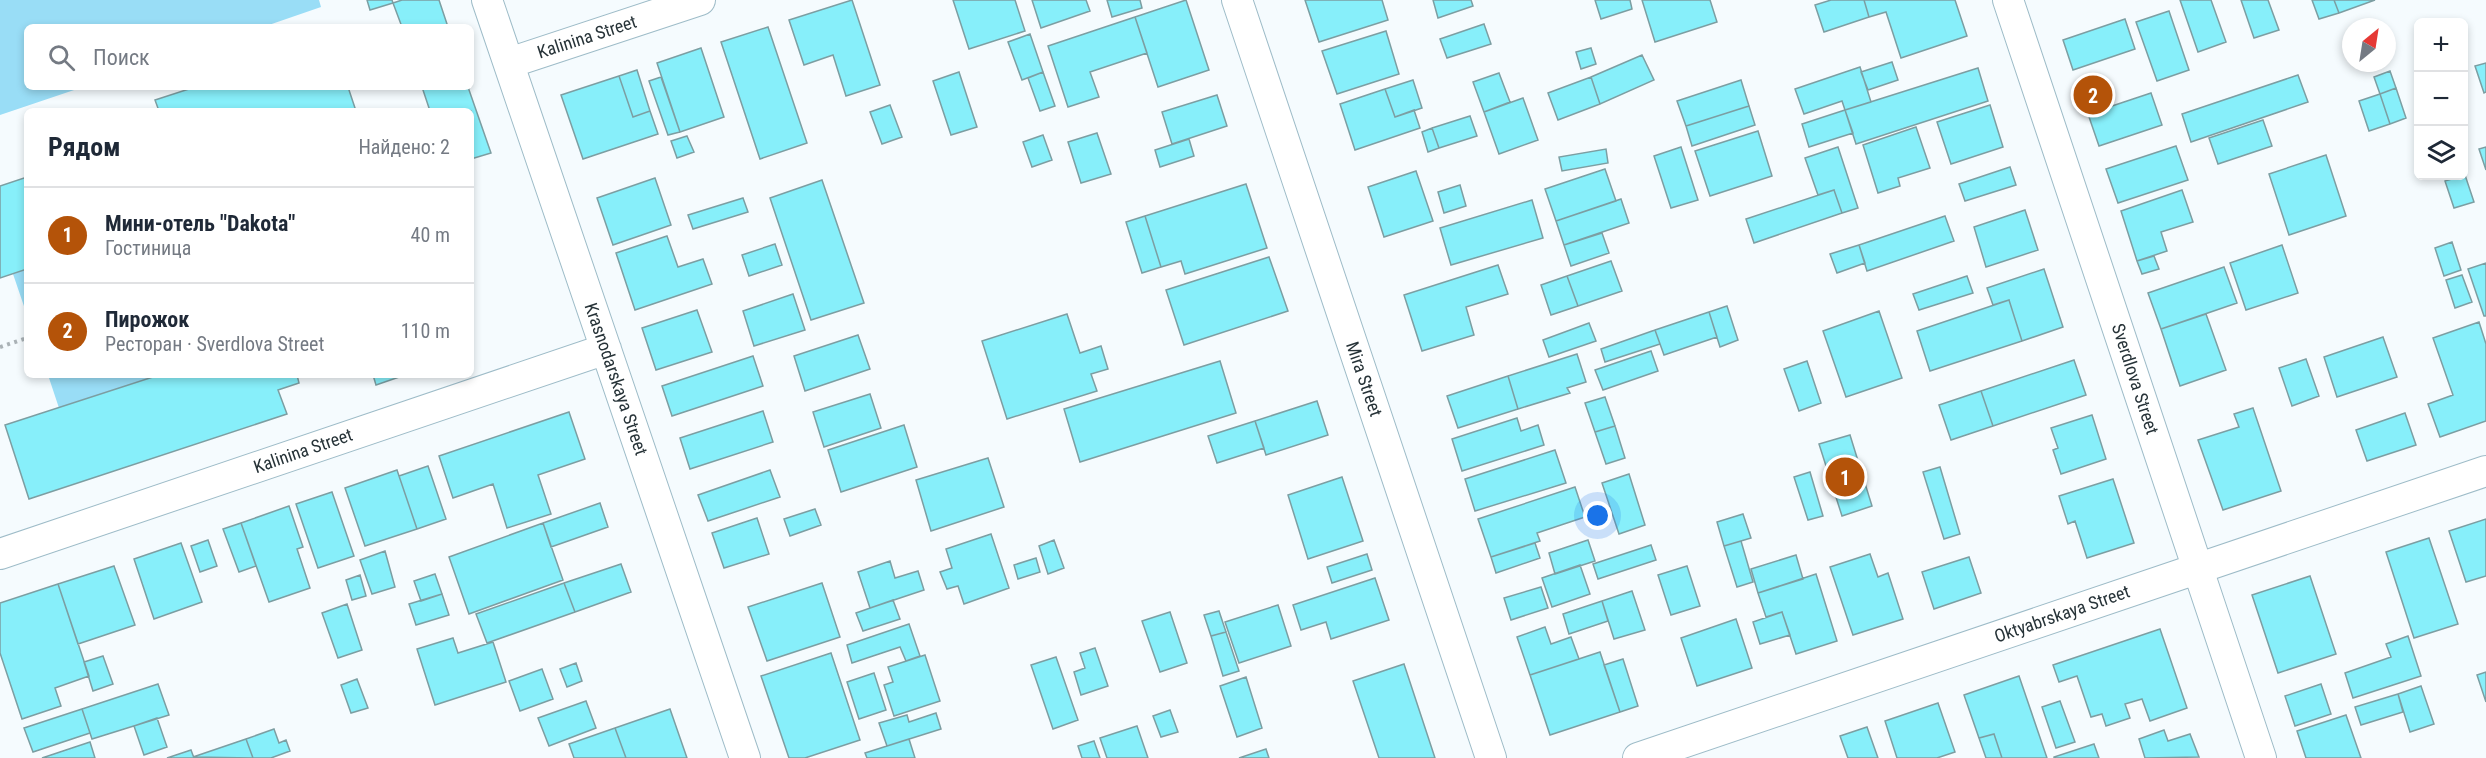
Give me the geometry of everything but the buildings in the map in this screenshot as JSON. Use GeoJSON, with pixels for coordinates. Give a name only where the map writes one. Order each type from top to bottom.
{"type":"FeatureCollection","features":[{"type":"Feature","properties":{"kind":"street","name":"Krasnodarskaya Street"},"geometry":{"type":"LineString","coordinates":[[487,0],[745,758]]}},
{"type":"Feature","properties":{"kind":"street","name":"Kalinina Street"},"geometry":{"type":"LineString","coordinates":[[509,63],[700,0]]}},
{"type":"Feature","properties":{"kind":"street","name":"Mira Street"},"geometry":{"type":"LineString","coordinates":[[1237,0],[1491,758]]}},
{"type":"Feature","properties":{"kind":"street","name":"Sverdlova Street"},"geometry":{"type":"LineString","coordinates":[[2008,0],[2261,758]]}},
{"type":"Feature","properties":{"kind":"street","name":"Kalinina Street"},"geometry":{"type":"LineString","coordinates":[[0,554],[606,349]]}},
{"type":"Feature","properties":{"kind":"street","name":"Oktyabrskaya Street"},"geometry":{"type":"LineString","coordinates":[[1638,758],[2486,471]]}},
{"type":"Feature","properties":{"kind":"path"},"geometry":{"type":"LineString","coordinates":[[0,347],[24,339]]}},
{"type":"Feature","properties":{"kind":"shaded area"},"geometry":{"type":"Polygon","coordinates":[[[0,0],[319,0],[321,7],[272,24],[24,24],[24,90],[74,90],[0,115],[0,0]]]}},
{"type":"Feature","properties":{"kind":"shaded area"},"geometry":{"type":"Polygon","coordinates":[[[24,270],[24,306],[13,274],[24,270]]]}},
{"type":"Feature","properties":{"kind":"shaded area"},"geometry":{"type":"Polygon","coordinates":[[[49,378],[150,378],[59,408],[49,378]]]}},
{"type":"Feature","properties":{"kind":"place","name":"Пирожок"},"geometry":{"type":"Point","coordinates":[2093,95]}},
{"type":"Feature","properties":{"kind":"place","name":"Мини-отель \"Dakota\""},"geometry":{"type":"Point","coordinates":[1845,477]}}]}
